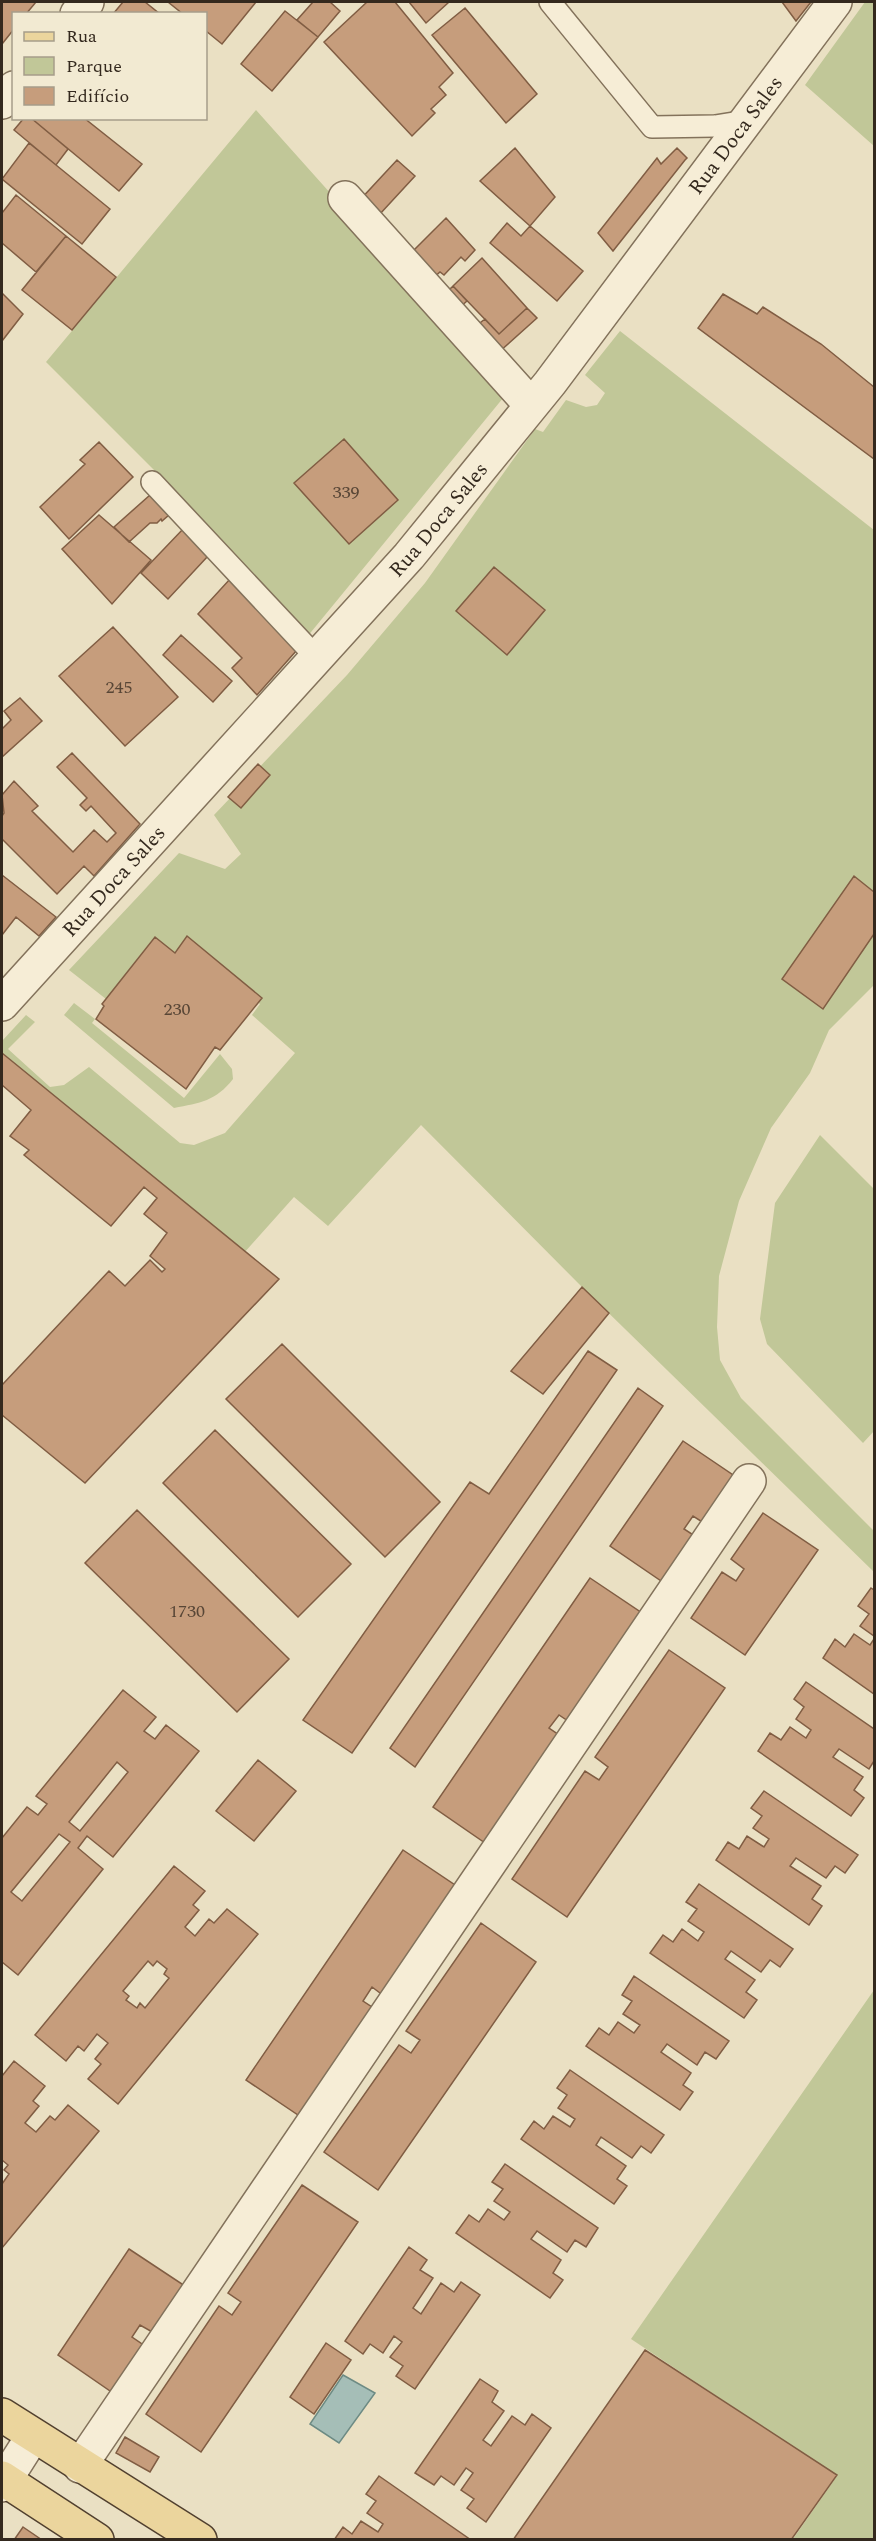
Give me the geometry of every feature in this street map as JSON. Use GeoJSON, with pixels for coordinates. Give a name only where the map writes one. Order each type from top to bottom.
{"type":"FeatureCollection","features":[{"type":"Feature","properties":{"kind":"main road"},"geometry":{"type":"LineString","coordinates":[[2,2415],[200,2540]]}},
{"type":"Feature","properties":{"kind":"main road"},"geometry":{"type":"LineString","coordinates":[[3,2481],[97,2540]]}},
{"type":"Feature","properties":{"kind":"street","name":"Rua Doca Sales"},"geometry":{"type":"LineString","coordinates":[[2,1004],[409,556],[531,405],[835,2]]}},
{"type":"Feature","properties":{"kind":"street"},"geometry":{"type":"LineString","coordinates":[[2,102],[12,90]]}},
{"type":"Feature","properties":{"kind":"street"},"geometry":{"type":"LineString","coordinates":[[345,198],[531,405]]}},
{"type":"Feature","properties":{"kind":"street"},"geometry":{"type":"LineString","coordinates":[[80,2466],[748,1481]]}},
{"type":"Feature","properties":{"kind":"street"},"geometry":{"type":"LineString","coordinates":[[3,2481],[33,2436]]}},
{"type":"Feature","properties":{"kind":"lane"},"geometry":{"type":"LineString","coordinates":[[550,2],[652,127],[715,126],[746,121]]}},
{"type":"Feature","properties":{"kind":"lane"},"geometry":{"type":"LineString","coordinates":[[152,482],[317,658]]}},
{"type":"Feature","properties":{"kind":"green space"},"geometry":{"type":"Polygon","coordinates":[[[865,2],[874,2],[874,146],[805,85],[865,2]]]}},
{"type":"Feature","properties":{"kind":"green space"},"geometry":{"type":"Polygon","coordinates":[[[256,110],[508,392],[307,637],[155,471],[46,362],[256,110]]]}},
{"type":"Feature","properties":{"kind":"green space"},"geometry":{"type":"Polygon","coordinates":[[[620,331],[874,530],[874,985],[829,1030],[810,1073],[771,1128],[739,1201],[719,1276],[717,1327],[720,1360],[741,1398],[874,1531],[874,1572],[582,1287],[421,1125],[328,1226],[294,1197],[243,1254],[2,1058],[2,1041],[26,1015],[35,1022],[8,1049],[50,1087],[64,1085],[89,1067],[180,1143],[194,1145],[225,1133],[295,1053],[252,1015],[260,1004],[185,941],[171,956],[152,940],[106,999],[69,970],[179,853],[225,869],[241,854],[214,815],[347,675],[425,583],[535,429],[543,432],[566,400],[586,407],[597,405],[605,393],[585,375],[620,331]]]}},
{"type":"Feature","properties":{"kind":"green space"},"geometry":{"type":"Polygon","coordinates":[[[74,1003],[95,1019],[92,1023],[184,1098],[220,1054],[232,1069],[233,1079],[214,1097],[174,1108],[64,1015],[74,1003]]]}},
{"type":"Feature","properties":{"kind":"green space"},"geometry":{"type":"Polygon","coordinates":[[[820,1135],[874,1189],[874,1431],[863,1443],[767,1344],[760,1319],[775,1203],[820,1135]]]}},
{"type":"Feature","properties":{"kind":"green space"},"geometry":{"type":"Polygon","coordinates":[[[874,1990],[874,2539],[793,2539],[837,2476],[631,2339],[874,1990]]]}},
{"type":"Feature","properties":{"kind":"water"},"geometry":{"type":"Polygon","coordinates":[[[343,2375],[375,2393],[339,2443],[310,2424],[343,2375]]]}},
{"type":"Feature","properties":{"kind":"building"},"geometry":{"type":"Polygon","coordinates":[[[2,2],[36,2],[28,12],[12,12],[12,32],[2,44],[2,2]]]}},
{"type":"Feature","properties":{"kind":"building"},"geometry":{"type":"Polygon","coordinates":[[[123,2],[145,2],[158,12],[115,12],[123,2]]]}},
{"type":"Feature","properties":{"kind":"building"},"geometry":{"type":"Polygon","coordinates":[[[168,2],[256,2],[222,44],[207,32],[207,12],[180,12],[168,2]]]}},
{"type":"Feature","properties":{"kind":"building"},"geometry":{"type":"Polygon","coordinates":[[[313,2],[330,2],[340,11],[318,37],[297,20],[313,2]]]}},
{"type":"Feature","properties":{"kind":"building"},"geometry":{"type":"Polygon","coordinates":[[[367,2],[395,2],[453,73],[439,87],[446,95],[431,109],[435,113],[412,136],[324,42],[367,2]]]}},
{"type":"Feature","properties":{"kind":"building"},"geometry":{"type":"Polygon","coordinates":[[[409,2],[449,2],[426,23],[409,2]]]}},
{"type":"Feature","properties":{"kind":"building"},"geometry":{"type":"Polygon","coordinates":[[[782,2],[811,2],[796,21],[782,2]]]}},
{"type":"Feature","properties":{"kind":"building"},"geometry":{"type":"Polygon","coordinates":[[[465,8],[537,94],[506,123],[432,35],[465,8]]]}},
{"type":"Feature","properties":{"kind":"building"},"geometry":{"type":"Polygon","coordinates":[[[285,11],[318,37],[272,91],[241,64],[285,11]]]}},
{"type":"Feature","properties":{"kind":"building"},"geometry":{"type":"Polygon","coordinates":[[[22,120],[33,120],[68,149],[56,165],[14,130],[22,120]]]}},
{"type":"Feature","properties":{"kind":"building"},"geometry":{"type":"Polygon","coordinates":[[[33,120],[87,120],[142,164],[119,191],[33,120]]]}},
{"type":"Feature","properties":{"kind":"building"},"geometry":{"type":"Polygon","coordinates":[[[29,143],[110,209],[82,244],[2,179],[29,143]]]}},
{"type":"Feature","properties":{"kind":"building"},"geometry":{"type":"Polygon","coordinates":[[[515,148],[555,197],[530,226],[480,181],[515,148]]]}},
{"type":"Feature","properties":{"kind":"building"},"geometry":{"type":"Polygon","coordinates":[[[677,148],[687,158],[613,251],[598,233],[657,158],[661,164],[677,148]]]}},
{"type":"Feature","properties":{"kind":"building"},"geometry":{"type":"Polygon","coordinates":[[[397,160],[415,176],[379,215],[359,201],[397,160]]]}},
{"type":"Feature","properties":{"kind":"building"},"geometry":{"type":"Polygon","coordinates":[[[16,195],[66,236],[36,272],[2,243],[2,213],[16,195]]]}},
{"type":"Feature","properties":{"kind":"building"},"geometry":{"type":"Polygon","coordinates":[[[446,218],[475,250],[465,261],[461,257],[444,275],[440,272],[432,279],[409,255],[446,218]]]}},
{"type":"Feature","properties":{"kind":"building"},"geometry":{"type":"Polygon","coordinates":[[[507,223],[521,236],[530,226],[583,271],[557,301],[490,243],[507,223]]]}},
{"type":"Feature","properties":{"kind":"building"},"geometry":{"type":"Polygon","coordinates":[[[66,236],[116,277],[72,330],[22,290],[66,236]]]}},
{"type":"Feature","properties":{"kind":"building"},"geometry":{"type":"Polygon","coordinates":[[[482,258],[527,308],[499,334],[453,286],[482,258]]]}},
{"type":"Feature","properties":{"kind":"building"},"geometry":{"type":"Polygon","coordinates":[[[453,286],[467,301],[459,308],[445,294],[453,286]]]}},
{"type":"Feature","properties":{"kind":"building"},"geometry":{"type":"Polygon","coordinates":[[[2,293],[23,314],[2,341],[2,293]]]}},
{"type":"Feature","properties":{"kind":"building"},"geometry":{"type":"Polygon","coordinates":[[[723,294],[757,314],[763,307],[821,344],[874,387],[874,459],[698,328],[723,294]]]}},
{"type":"Feature","properties":{"kind":"building"},"geometry":{"type":"Polygon","coordinates":[[[527,308],[537,318],[499,352],[476,326],[485,319],[499,334],[527,308]]]}},
{"type":"Feature","properties":{"kind":"building"},"geometry":{"type":"Polygon","coordinates":[[[344,439],[398,500],[349,544],[294,483],[344,439]]]}},
{"type":"Feature","properties":{"kind":"building"},"geometry":{"type":"Polygon","coordinates":[[[99,442],[133,477],[69,539],[40,507],[85,464],[80,460],[99,442]]]}},
{"type":"Feature","properties":{"kind":"building"},"geometry":{"type":"Polygon","coordinates":[[[150,495],[169,515],[162,521],[161,519],[157,523],[150,523],[129,542],[114,527],[150,495]]]}},
{"type":"Feature","properties":{"kind":"building"},"geometry":{"type":"Polygon","coordinates":[[[99,515],[151,560],[112,604],[62,549],[99,515]]]}},
{"type":"Feature","properties":{"kind":"building"},"geometry":{"type":"Polygon","coordinates":[[[183,529],[208,556],[168,599],[141,573],[183,529]]]}},
{"type":"Feature","properties":{"kind":"building"},"geometry":{"type":"Polygon","coordinates":[[[494,567],[545,610],[507,655],[456,611],[494,567]]]}},
{"type":"Feature","properties":{"kind":"building"},"geometry":{"type":"Polygon","coordinates":[[[230,579],[297,650],[257,695],[232,668],[242,658],[198,614],[230,579]]]}},
{"type":"Feature","properties":{"kind":"building"},"geometry":{"type":"Polygon","coordinates":[[[113,627],[178,697],[125,746],[59,676],[113,627]]]}},
{"type":"Feature","properties":{"kind":"building"},"geometry":{"type":"Polygon","coordinates":[[[181,635],[232,681],[213,702],[163,655],[181,635]]]}},
{"type":"Feature","properties":{"kind":"building"},"geometry":{"type":"Polygon","coordinates":[[[20,698],[42,721],[2,757],[2,729],[11,720],[4,711],[20,698]]]}},
{"type":"Feature","properties":{"kind":"building"},"geometry":{"type":"Polygon","coordinates":[[[72,753],[140,824],[94,876],[84,866],[57,894],[2,839],[4,813],[2,795],[14,781],[38,806],[32,811],[73,852],[94,830],[107,842],[116,833],[91,806],[86,811],[80,805],[87,798],[57,767],[72,753]]]}},
{"type":"Feature","properties":{"kind":"building"},"geometry":{"type":"Polygon","coordinates":[[[258,764],[270,775],[241,808],[228,797],[258,764]]]}},
{"type":"Feature","properties":{"kind":"building"},"geometry":{"type":"Polygon","coordinates":[[[2,875],[56,917],[39,936],[16,917],[2,935],[2,875]]]}},
{"type":"Feature","properties":{"kind":"building"},"geometry":{"type":"Polygon","coordinates":[[[854,876],[874,892],[874,934],[823,1009],[782,979],[854,876]]]}},
{"type":"Feature","properties":{"kind":"building"},"geometry":{"type":"Polygon","coordinates":[[[187,936],[262,998],[220,1050],[215,1047],[186,1089],[96,1019],[104,1006],[102,1004],[155,937],[175,953],[187,936]]]}},
{"type":"Feature","properties":{"kind":"building"},"geometry":{"type":"Polygon","coordinates":[[[2,1053],[279,1279],[85,1483],[2,1415],[2,1385],[109,1271],[125,1286],[150,1260],[162,1272],[165,1269],[150,1256],[167,1233],[144,1214],[157,1198],[144,1187],[111,1226],[24,1155],[29,1150],[10,1136],[31,1110],[2,1085],[2,1053]]]}},
{"type":"Feature","properties":{"kind":"building"},"geometry":{"type":"Polygon","coordinates":[[[582,1287],[609,1313],[543,1394],[511,1371],[582,1287]]]}},
{"type":"Feature","properties":{"kind":"building"},"geometry":{"type":"Polygon","coordinates":[[[282,1344],[440,1502],[385,1557],[226,1399],[282,1344]]]}},
{"type":"Feature","properties":{"kind":"building"},"geometry":{"type":"Polygon","coordinates":[[[588,1351],[617,1370],[352,1753],[303,1720],[470,1482],[489,1494],[588,1351]]]}},
{"type":"Feature","properties":{"kind":"building"},"geometry":{"type":"Polygon","coordinates":[[[638,1388],[663,1406],[415,1767],[390,1748],[638,1388]]]}},
{"type":"Feature","properties":{"kind":"building"},"geometry":{"type":"Polygon","coordinates":[[[215,1430],[351,1564],[298,1617],[163,1483],[215,1430]]]}},
{"type":"Feature","properties":{"kind":"building"},"geometry":{"type":"Polygon","coordinates":[[[683,1441],[739,1479],[707,1525],[693,1516],[684,1529],[698,1538],[667,1585],[610,1546],[683,1441]]]}},
{"type":"Feature","properties":{"kind":"building"},"geometry":{"type":"Polygon","coordinates":[[[137,1510],[289,1659],[237,1712],[85,1563],[137,1510]]]}},
{"type":"Feature","properties":{"kind":"building"},"geometry":{"type":"Polygon","coordinates":[[[763,1513],[818,1550],[745,1655],[691,1618],[722,1572],[736,1581],[744,1569],[731,1559],[763,1513]]]}},
{"type":"Feature","properties":{"kind":"building"},"geometry":{"type":"Polygon","coordinates":[[[590,1578],[645,1615],[571,1723],[559,1715],[549,1728],[562,1737],[488,1845],[433,1807],[590,1578]]]}},
{"type":"Feature","properties":{"kind":"building"},"geometry":{"type":"Polygon","coordinates":[[[871,1588],[874,1590],[874,1636],[860,1626],[869,1614],[858,1606],[871,1588]]]}},
{"type":"Feature","properties":{"kind":"building"},"geometry":{"type":"Polygon","coordinates":[[[854,1634],[870,1645],[874,1639],[874,1694],[823,1658],[835,1639],[845,1647],[854,1634]]]}},
{"type":"Feature","properties":{"kind":"building"},"geometry":{"type":"Polygon","coordinates":[[[669,1650],[725,1688],[567,1917],[512,1879],[585,1771],[599,1780],[608,1767],[595,1757],[669,1650]]]}},
{"type":"Feature","properties":{"kind":"building"},"geometry":{"type":"Polygon","coordinates":[[[806,1682],[874,1729],[874,1761],[869,1769],[839,1749],[833,1757],[863,1777],[854,1790],[864,1798],[851,1816],[758,1751],[770,1733],[781,1740],[790,1727],[806,1738],[811,1730],[796,1719],[804,1707],[794,1699],[806,1682]]]}},
{"type":"Feature","properties":{"kind":"building"},"geometry":{"type":"Polygon","coordinates":[[[123,1690],[156,1717],[144,1731],[155,1739],[166,1725],[199,1751],[113,1857],[87,1836],[78,1848],[103,1869],[18,1975],[2,1962],[2,1838],[27,1807],[38,1815],[47,1804],[36,1796],[123,1690]],[[117,1762],[69,1822],[80,1831],[128,1772],[117,1762]],[[59,1834],[11,1892],[22,1901],[70,1842],[59,1834]]]}},
{"type":"Feature","properties":{"kind":"building"},"geometry":{"type":"Polygon","coordinates":[[[258,1760],[296,1791],[254,1841],[216,1811],[258,1760]]]}},
{"type":"Feature","properties":{"kind":"building"},"geometry":{"type":"Polygon","coordinates":[[[764,1791],[858,1855],[845,1873],[835,1866],[826,1878],[796,1858],[790,1866],[821,1886],[812,1899],[822,1906],[809,1925],[716,1860],[728,1842],[739,1849],[747,1836],[764,1847],[769,1839],[753,1828],[762,1816],[751,1808],[764,1791]]]}},
{"type":"Feature","properties":{"kind":"building"},"geometry":{"type":"Polygon","coordinates":[[[403,1850],[458,1887],[384,1996],[372,1987],[363,2001],[375,2009],[301,2117],[246,2080],[403,1850]]]}},
{"type":"Feature","properties":{"kind":"building"},"geometry":{"type":"Polygon","coordinates":[[[174,1866],[205,1891],[193,1905],[199,1910],[185,1927],[195,1936],[209,1919],[214,1923],[227,1909],[258,1934],[118,2104],[88,2079],[101,2064],[95,2059],[108,2043],[97,2034],[84,2051],[78,2046],[66,2061],[35,2035],[174,1866]],[[148,1961],[123,1991],[129,1996],[126,2000],[137,2008],[140,2003],[145,2008],[169,1978],[164,1974],[167,1969],[157,1961],[153,1966],[148,1961]]]}},
{"type":"Feature","properties":{"kind":"building"},"geometry":{"type":"Polygon","coordinates":[[[699,1884],[793,1949],[780,1967],[770,1960],[761,1972],[731,1951],[725,1959],[755,1980],[746,1992],[757,2000],[744,2018],[650,1953],[663,1935],[673,1942],[682,1929],[698,1941],[704,1932],[688,1921],[697,1909],[686,1902],[699,1884]]]}},
{"type":"Feature","properties":{"kind":"building"},"geometry":{"type":"Polygon","coordinates":[[[481,1923],[536,1962],[378,2190],[324,2152],[399,2045],[411,2053],[420,2040],[406,2031],[481,1923]]]}},
{"type":"Feature","properties":{"kind":"building"},"geometry":{"type":"Polygon","coordinates":[[[634,1976],[729,2041],[716,2059],[705,2052],[697,2065],[667,2044],[661,2052],[691,2073],[683,2085],[693,2092],[680,2110],[586,2046],[599,2028],[609,2035],[618,2022],[634,2033],[640,2025],[623,2014],[632,2001],[622,1995],[634,1976]]]}},
{"type":"Feature","properties":{"kind":"building"},"geometry":{"type":"Polygon","coordinates":[[[14,2061],[45,2086],[33,2101],[39,2106],[25,2123],[36,2132],[50,2116],[55,2120],[68,2105],[99,2131],[2,2248],[2,2184],[9,2174],[4,2170],[8,2165],[2,2160],[2,2076],[14,2061]]]}},
{"type":"Feature","properties":{"kind":"building"},"geometry":{"type":"Polygon","coordinates":[[[570,2070],[664,2135],[651,2153],[641,2146],[632,2158],[601,2137],[596,2145],[626,2166],[617,2179],[627,2186],[614,2204],[521,2139],[534,2121],[544,2129],[553,2116],[570,2127],[575,2119],[558,2108],[567,2095],[557,2088],[570,2070]]]}},
{"type":"Feature","properties":{"kind":"building"},"geometry":{"type":"Polygon","coordinates":[[[505,2164],[598,2228],[586,2247],[575,2240],[567,2252],[537,2231],[531,2239],[561,2260],[553,2273],[563,2280],[550,2298],[456,2233],[469,2215],[479,2222],[488,2209],[504,2220],[510,2212],[494,2201],[503,2189],[492,2182],[505,2164]]]}},
{"type":"Feature","properties":{"kind":"building"},"geometry":{"type":"Polygon","coordinates":[[[302,2185],[358,2222],[201,2452],[146,2414],[219,2306],[232,2315],[241,2302],[228,2293],[302,2185]]]}},
{"type":"Feature","properties":{"kind":"building"},"geometry":{"type":"Polygon","coordinates":[[[409,2247],[427,2260],[420,2270],[433,2278],[413,2308],[421,2314],[441,2283],[454,2292],[461,2282],[480,2295],[415,2389],[396,2376],[403,2366],[390,2357],[402,2342],[394,2336],[383,2353],[370,2344],[363,2354],[345,2341],[409,2247]]]}},
{"type":"Feature","properties":{"kind":"building"},"geometry":{"type":"Polygon","coordinates":[[[129,2249],[185,2286],[154,2333],[140,2325],[132,2337],[145,2346],[113,2393],[58,2355],[129,2249]]]}},
{"type":"Feature","properties":{"kind":"building"},"geometry":{"type":"Polygon","coordinates":[[[326,2343],[351,2360],[314,2414],[290,2397],[326,2343]]]}},
{"type":"Feature","properties":{"kind":"building"},"geometry":{"type":"Polygon","coordinates":[[[645,2350],[837,2475],[791,2540],[513,2540],[645,2350]]]}},
{"type":"Feature","properties":{"kind":"building"},"geometry":{"type":"Polygon","coordinates":[[[480,2379],[498,2391],[492,2402],[504,2411],[483,2440],[491,2446],[512,2416],[525,2425],[532,2414],[551,2428],[486,2522],[467,2508],[474,2499],[461,2490],[473,2473],[466,2468],[454,2485],[441,2476],[434,2485],[415,2473],[480,2379]]]}},
{"type":"Feature","properties":{"kind":"building"},"geometry":{"type":"Polygon","coordinates":[[[125,2437],[159,2457],[150,2472],[116,2453],[125,2437]]]}},
{"type":"Feature","properties":{"kind":"building"},"geometry":{"type":"Polygon","coordinates":[[[379,2476],[471,2540],[334,2540],[343,2527],[352,2534],[361,2521],[378,2532],[383,2524],[367,2513],[376,2501],[366,2494],[379,2476]]]}},
{"type":"Feature","properties":{"kind":"building"},"geometry":{"type":"Polygon","coordinates":[[[23,2527],[42,2540],[14,2540],[23,2527]]]}}]}
